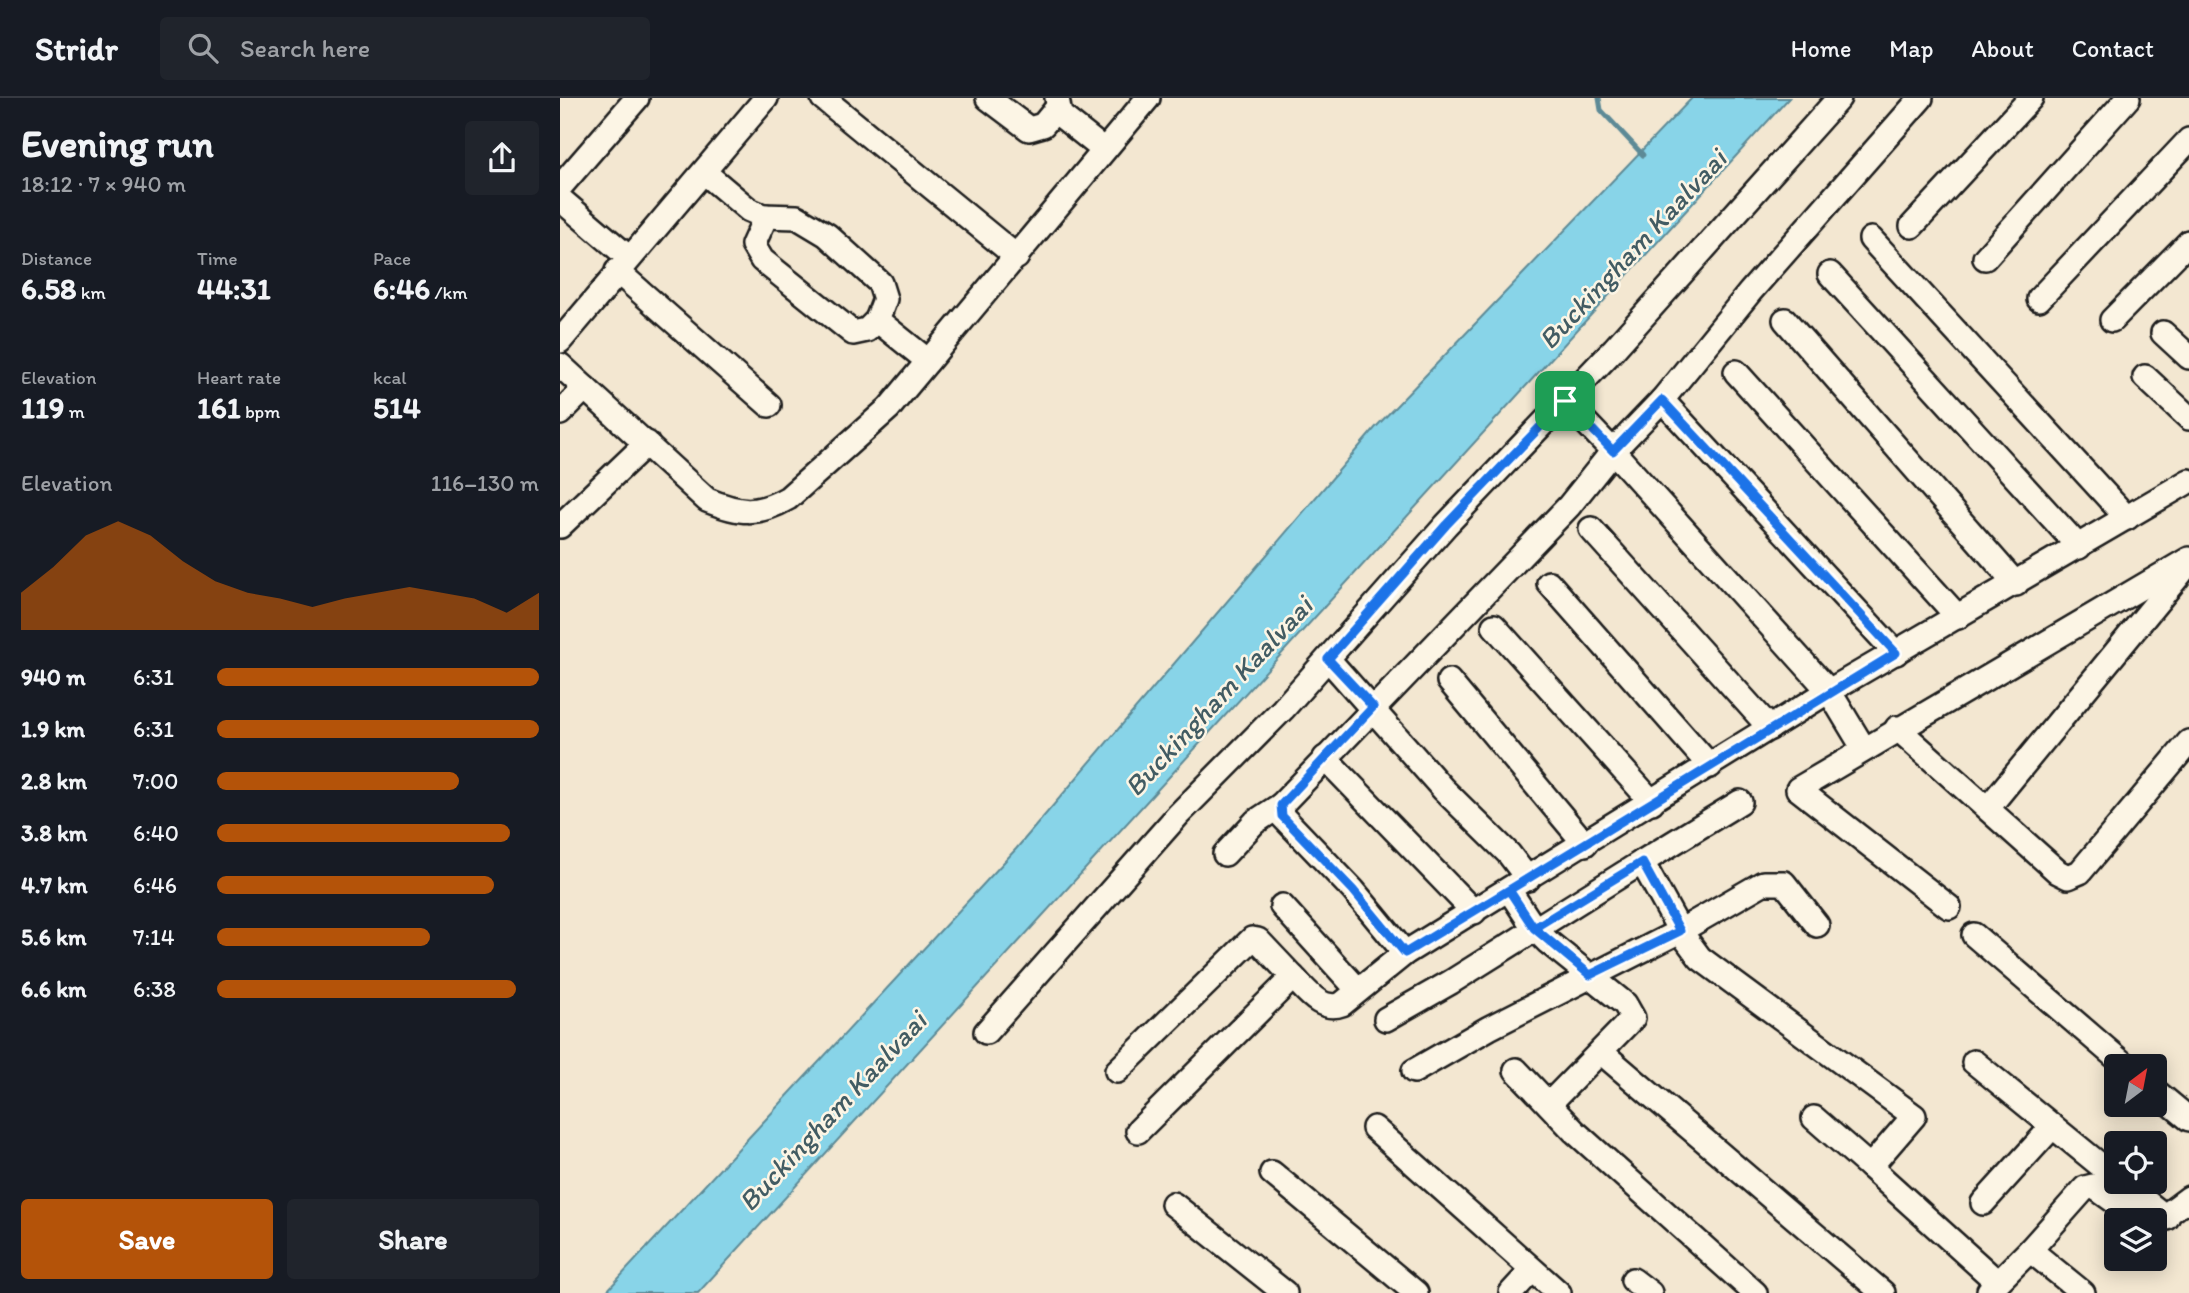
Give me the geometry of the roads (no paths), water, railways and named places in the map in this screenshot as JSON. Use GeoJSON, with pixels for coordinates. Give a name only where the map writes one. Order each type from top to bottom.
{"type":"FeatureCollection","features":[{"type":"Feature","properties":{"kind":"street"},"geometry":{"type":"LineString","coordinates":[[560,187],[637,98]]}},
{"type":"Feature","properties":{"kind":"street"},"geometry":{"type":"LineString","coordinates":[[560,341],[622,264],[766,98]]}},
{"type":"Feature","properties":{"kind":"street"},"geometry":{"type":"LineString","coordinates":[[822,98],[1017,257]]}},
{"type":"Feature","properties":{"kind":"street"},"geometry":{"type":"LineString","coordinates":[[988,98],[1029,129],[1043,125],[1057,103],[1071,126],[1104,150]]}},
{"type":"Feature","properties":{"kind":"street"},"geometry":{"type":"LineString","coordinates":[[560,365],[707,500],[736,511],[769,509],[788,498],[889,408],[1148,98]]}},
{"type":"Feature","properties":{"kind":"street"},"geometry":{"type":"LineString","coordinates":[[986,1032],[1178,815],[1328,659],[1446,525],[1565,401],[1839,98]]}},
{"type":"Feature","properties":{"kind":"street"},"geometry":{"type":"LineString","coordinates":[[1225,854],[1255,822],[1281,805],[1569,506],[1613,451],[1662,400],[1750,292],[1921,98]]}},
{"type":"Feature","properties":{"kind":"street"},"geometry":{"type":"LineString","coordinates":[[1912,226],[2031,98]]}},
{"type":"Feature","properties":{"kind":"street"},"geometry":{"type":"LineString","coordinates":[[1985,258],[2127,98]]}},
{"type":"Feature","properties":{"kind":"street"},"geometry":{"type":"LineString","coordinates":[[2039,299],[2189,140]]}},
{"type":"Feature","properties":{"kind":"street"},"geometry":{"type":"LineString","coordinates":[[704,172],[749,210],[766,216],[797,217],[811,224],[867,270],[886,293],[883,312],[867,330],[853,334],[762,260],[752,245],[766,216]]}},
{"type":"Feature","properties":{"kind":"street"},"geometry":{"type":"LineString","coordinates":[[560,199],[622,264],[769,405]]}},
{"type":"Feature","properties":{"kind":"street"},"geometry":{"type":"LineString","coordinates":[[1871,239],[2127,518]]}},
{"type":"Feature","properties":{"kind":"street"},"geometry":{"type":"LineString","coordinates":[[2112,320],[2189,242]]}},
{"type":"Feature","properties":{"kind":"street"},"geometry":{"type":"LineString","coordinates":[[1830,274],[2079,547]]}},
{"type":"Feature","properties":{"kind":"street"},"geometry":{"type":"LineString","coordinates":[[877,320],[928,361]]}},
{"type":"Feature","properties":{"kind":"street"},"geometry":{"type":"LineString","coordinates":[[1785,320],[2016,584]]}},
{"type":"Feature","properties":{"kind":"street"},"geometry":{"type":"LineString","coordinates":[[2163,333],[2189,357]]}},
{"type":"Feature","properties":{"kind":"street"},"geometry":{"type":"LineString","coordinates":[[1736,372],[1958,618]]}},
{"type":"Feature","properties":{"kind":"street"},"geometry":{"type":"LineString","coordinates":[[2145,377],[2189,418]]}},
{"type":"Feature","properties":{"kind":"street"},"geometry":{"type":"LineString","coordinates":[[560,413],[585,388]]}},
{"type":"Feature","properties":{"kind":"street"},"geometry":{"type":"LineString","coordinates":[[1662,400],[1896,653]]}},
{"type":"Feature","properties":{"kind":"street"},"geometry":{"type":"LineString","coordinates":[[1565,401],[1829,691],[1864,749]]}},
{"type":"Feature","properties":{"kind":"street"},"geometry":{"type":"LineString","coordinates":[[560,526],[646,443]]}},
{"type":"Feature","properties":{"kind":"street"},"geometry":{"type":"LineString","coordinates":[[1117,1071],[1252,939],[1258,940],[1314,999],[1328,1006],[1342,1004],[1405,953],[1829,691],[2189,481]]}},
{"type":"Feature","properties":{"kind":"street"},"geometry":{"type":"LineString","coordinates":[[1591,529],[1770,728]]}},
{"type":"Feature","properties":{"kind":"street"},"geometry":{"type":"LineString","coordinates":[[1949,907],[1798,789],[1898,728],[2189,561]]}},
{"type":"Feature","properties":{"kind":"street"},"geometry":{"type":"LineString","coordinates":[[1989,808],[2189,561]]}},
{"type":"Feature","properties":{"kind":"street"},"geometry":{"type":"LineString","coordinates":[[1549,583],[1710,766]]}},
{"type":"Feature","properties":{"kind":"street"},"geometry":{"type":"LineString","coordinates":[[1494,625],[1652,802]]}},
{"type":"Feature","properties":{"kind":"street"},"geometry":{"type":"LineString","coordinates":[[1328,659],[1443,789],[1509,854],[1534,928],[1625,1004],[1633,1018],[1549,1104]]}},
{"type":"Feature","properties":{"kind":"street"},"geometry":{"type":"LineString","coordinates":[[1449,681],[1585,844]]}},
{"type":"Feature","properties":{"kind":"street"},"geometry":{"type":"LineString","coordinates":[[1898,728],[2058,872],[2068,877],[2080,872],[2189,742]]}},
{"type":"Feature","properties":{"kind":"street"},"geometry":{"type":"LineString","coordinates":[[1325,758],[1474,912]]}},
{"type":"Feature","properties":{"kind":"street"},"geometry":{"type":"LineString","coordinates":[[1386,1019],[1451,982],[1740,802]]}},
{"type":"Feature","properties":{"kind":"street"},"geometry":{"type":"LineString","coordinates":[[1281,805],[1282,816],[1353,890],[1405,953]]}},
{"type":"Feature","properties":{"kind":"street"},"geometry":{"type":"LineString","coordinates":[[1642,862],[1680,931],[1700,958],[1914,1116],[1870,1167]]}},
{"type":"Feature","properties":{"kind":"street"},"geometry":{"type":"LineString","coordinates":[[1414,1071],[1590,975],[1680,931],[1749,890],[1775,881],[1784,883],[1817,925]]}},
{"type":"Feature","properties":{"kind":"street"},"geometry":{"type":"LineString","coordinates":[[1282,906],[1358,990]]}},
{"type":"Feature","properties":{"kind":"street"},"geometry":{"type":"LineString","coordinates":[[1975,935],[2112,1054]]}},
{"type":"Feature","properties":{"kind":"street"},"geometry":{"type":"LineString","coordinates":[[1138,1131],[1293,977]]}},
{"type":"Feature","properties":{"kind":"street"},"geometry":{"type":"LineString","coordinates":[[1601,1052],[1882,1293]]}},
{"type":"Feature","properties":{"kind":"street"},"geometry":{"type":"LineString","coordinates":[[1974,1062],[2104,1168]]}},
{"type":"Feature","properties":{"kind":"street"},"geometry":{"type":"LineString","coordinates":[[1516,1070],[1549,1104],[1755,1293]]}},
{"type":"Feature","properties":{"kind":"street"},"geometry":{"type":"LineString","coordinates":[[2167,1101],[2189,1119]]}},
{"type":"Feature","properties":{"kind":"street"},"geometry":{"type":"LineString","coordinates":[[1814,1118],[1870,1167],[1992,1287],[2030,1251],[2085,1188],[2093,1186],[2124,1208]]}},
{"type":"Feature","properties":{"kind":"street"},"geometry":{"type":"LineString","coordinates":[[1983,1203],[2052,1127]]}},
{"type":"Feature","properties":{"kind":"street"},"geometry":{"type":"LineString","coordinates":[[1374,1128],[1559,1293]]}},
{"type":"Feature","properties":{"kind":"street"},"geometry":{"type":"LineString","coordinates":[[1272,1172],[1416,1293]]}},
{"type":"Feature","properties":{"kind":"street"},"geometry":{"type":"LineString","coordinates":[[2133,1194],[2147,1208]]}},
{"type":"Feature","properties":{"kind":"street"},"geometry":{"type":"LineString","coordinates":[[2167,1215],[2189,1198]]}},
{"type":"Feature","properties":{"kind":"street"},"geometry":{"type":"LineString","coordinates":[[1173,1203],[1285,1293]]}},
{"type":"Feature","properties":{"kind":"street"},"geometry":{"type":"LineString","coordinates":[[2030,1251],[2083,1293]]}},
{"type":"Feature","properties":{"kind":"street"},"geometry":{"type":"LineString","coordinates":[[1511,1293],[1532,1270]]}},
{"type":"Feature","properties":{"kind":"water","name":"Buckingham Kaalvaai"},"geometry":{"type":"Polygon","coordinates":[[[1692,98],[1789,98],[698,1293],[605,1293],[1016,849],[1375,428],[1692,98]]]}},
{"type":"Feature","properties":{"kind":"waterway"},"geometry":{"type":"LineString","coordinates":[[1599,98],[1601,110],[1643,155]]}}]}
